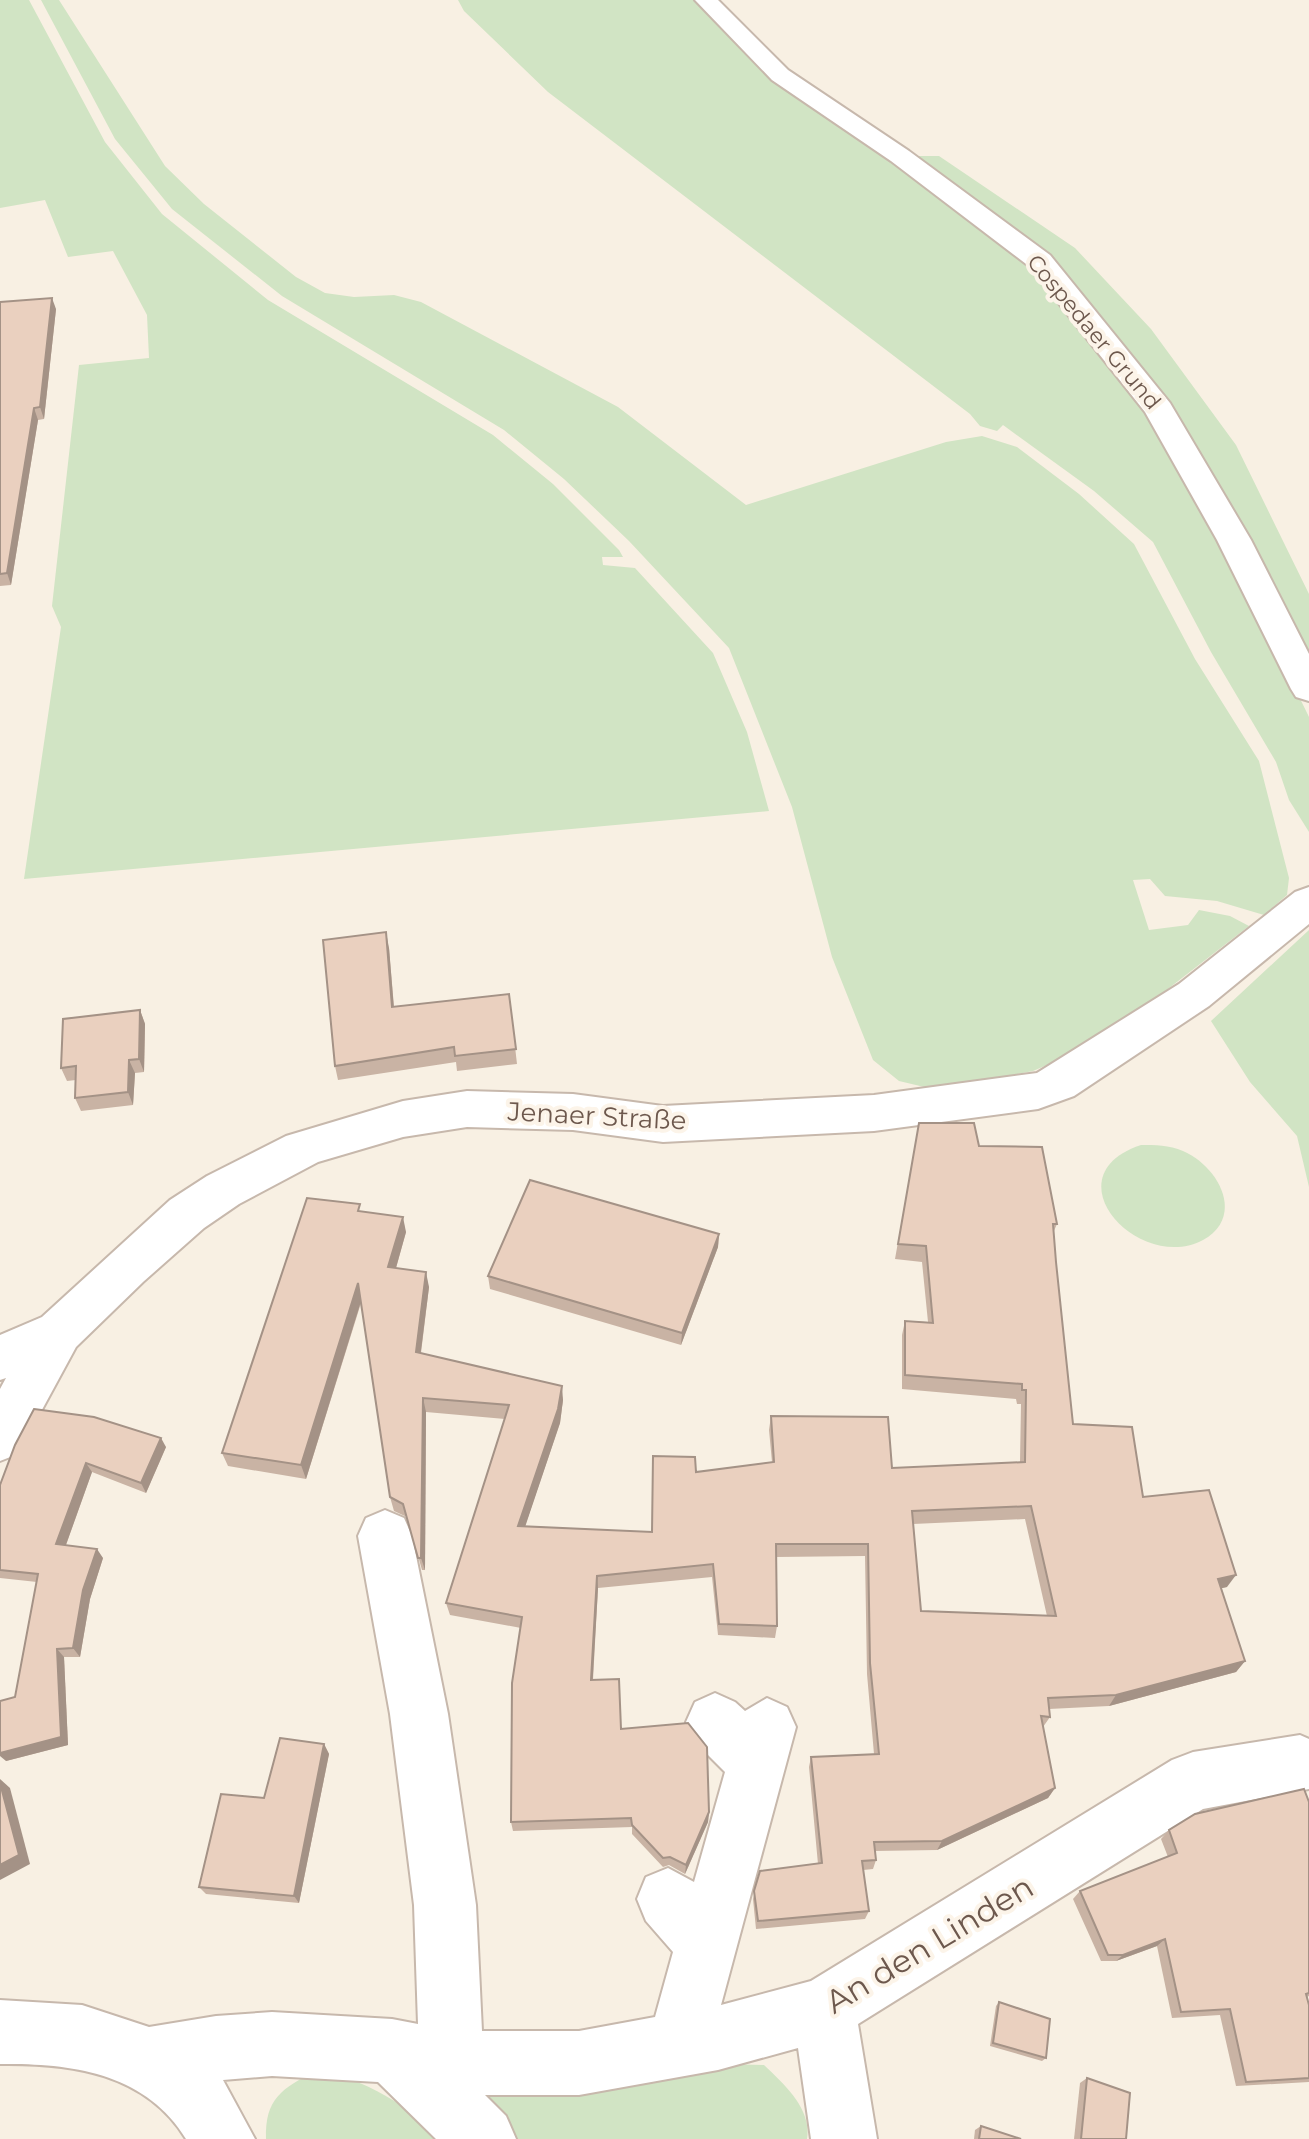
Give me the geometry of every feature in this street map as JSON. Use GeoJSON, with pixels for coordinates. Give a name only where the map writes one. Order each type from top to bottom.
{"type":"FeatureCollection","features":[{"type":"Feature","properties":{"kind":"street","name":"Cospedaer Grund"},"geometry":{"type":"LineString","coordinates":[[706,0],[755,54],[780,75],[900,156],[1040,261],[1159,409],[1234,540],[1309,689]]}},
{"type":"Feature","properties":{"kind":"street","name":"Jenaer Straße"},"geometry":{"type":"LineString","coordinates":[[0,1437],[59,1332],[187,1214],[260,1169],[335,1138],[403,1119],[467,1109],[573,1112],[663,1124],[874,1113],[1038,1091],[1058,1084],[1194,995],[1309,902]]}},
{"type":"Feature","properties":{"kind":"street"},"geometry":{"type":"LineString","coordinates":[[0,1358],[59,1332]]}},
{"type":"Feature","properties":{"kind":"street"},"geometry":{"type":"LineString","coordinates":[[401,1559],[445,1905],[421,2057],[483,2139]]}},
{"type":"Feature","properties":{"kind":"street"},"geometry":{"type":"LineString","coordinates":[[679,2044],[686,1920],[746,1737]]}},
{"type":"Feature","properties":{"kind":"street","name":"An den Linden"},"geometry":{"type":"LineString","coordinates":[[151,2059],[216,2048],[272,2044],[421,2057],[579,2063],[718,2038],[824,2009],[1086,1850],[1193,1781],[1300,1764]]}},
{"type":"Feature","properties":{"kind":"street"},"geometry":{"type":"LineString","coordinates":[[824,2009],[844,2139]]}},
{"type":"Feature","properties":{"kind":"street"},"geometry":{"type":"LineString","coordinates":[[0,2032],[33,2031],[92,2039],[151,2059],[199,2100],[222,2139]]}},
{"type":"Feature","properties":{"kind":"green space"},"geometry":{"type":"Polygon","coordinates":[[[0,0],[29,0],[105,142],[162,214],[268,300],[493,435],[553,484],[619,550],[623,557],[602,557],[603,565],[635,568],[713,653],[747,732],[769,811],[24,879],[61,627],[52,606],[79,365],[149,358],[147,315],[113,251],[68,257],[45,200],[0,208],[0,0]]]}},
{"type":"Feature","properties":{"kind":"green space"},"geometry":{"type":"Polygon","coordinates":[[[41,0],[59,0],[165,166],[204,204],[296,277],[325,293],[354,297],[394,295],[421,302],[618,407],[746,505],[946,442],[982,436],[1017,447],[1079,494],[1134,544],[1195,659],[1259,761],[1289,878],[1287,895],[1264,915],[1217,901],[1165,896],[1150,879],[1133,880],[1149,930],[1188,925],[1199,910],[1230,916],[1249,926],[1115,1030],[1054,1062],[1033,1071],[937,1090],[899,1081],[873,1060],[832,957],[792,807],[729,648],[629,541],[564,479],[504,430],[282,296],[172,209],[115,139],[41,0]]]}},
{"type":"Feature","properties":{"kind":"green space"},"geometry":{"type":"Polygon","coordinates":[[[458,0],[700,0],[892,157],[1028,261],[1145,409],[1222,539],[1309,717],[1309,832],[1289,800],[1276,762],[1211,652],[1153,542],[1094,491],[1003,425],[997,431],[980,426],[970,414],[548,92],[464,11],[458,0]]]}},
{"type":"Feature","properties":{"kind":"green space"},"geometry":{"type":"Polygon","coordinates":[[[909,156],[939,156],[1075,248],[1151,329],[1236,445],[1309,594],[1309,661],[1047,260],[909,156]]]}},
{"type":"Feature","properties":{"kind":"green space"},"geometry":{"type":"Polygon","coordinates":[[[1309,930],[1309,1187],[1297,1136],[1250,1082],[1211,1021],[1309,930]]]}},
{"type":"Feature","properties":{"kind":"green space"},"geometry":{"type":"Polygon","coordinates":[[[1141,1145],[1167,1146],[1183,1151],[1196,1158],[1216,1179],[1225,1205],[1223,1218],[1216,1230],[1203,1240],[1178,1247],[1153,1244],[1131,1233],[1113,1217],[1103,1198],[1102,1178],[1114,1159],[1141,1145]]]}},
{"type":"Feature","properties":{"kind":"green space"},"geometry":{"type":"Polygon","coordinates":[[[721,2064],[764,2065],[788,2089],[801,2108],[807,2139],[514,2139],[471,2084],[721,2064]]]}},
{"type":"Feature","properties":{"kind":"green space"},"geometry":{"type":"Polygon","coordinates":[[[315,2071],[334,2074],[369,2087],[402,2105],[447,2139],[266,2139],[272,2104],[293,2083],[315,2071]]]}},
{"type":"Feature","properties":{"kind":"building"},"geometry":{"type":"Polygon","coordinates":[[[52,298],[40,407],[34,408],[7,573],[0,574],[0,302],[52,298]]]}},
{"type":"Feature","properties":{"kind":"building"},"geometry":{"type":"Polygon","coordinates":[[[386,932],[392,1007],[509,994],[516,1049],[455,1056],[454,1047],[335,1066],[323,940],[386,932]]]}},
{"type":"Feature","properties":{"kind":"building"},"geometry":{"type":"Polygon","coordinates":[[[140,1010],[139,1059],[129,1060],[128,1092],[75,1098],[76,1066],[61,1068],[63,1019],[140,1010]]]}},
{"type":"Feature","properties":{"kind":"building"},"geometry":{"type":"Polygon","coordinates":[[[919,1123],[974,1123],[979,1146],[1042,1147],[1057,1224],[1053,1224],[1056,1262],[1073,1424],[1132,1427],[1143,1497],[1209,1490],[1236,1575],[1218,1579],[1245,1661],[1116,1695],[1048,1698],[1050,1717],[1041,1716],[1055,1788],[942,1841],[874,1842],[876,1860],[862,1861],[869,1911],[758,1921],[754,1891],[760,1871],[822,1863],[811,1757],[879,1754],[870,1663],[868,1544],[776,1544],[777,1626],[719,1624],[713,1564],[597,1576],[591,1680],[619,1679],[621,1729],[688,1723],[707,1747],[709,1812],[686,1865],[670,1857],[663,1858],[632,1825],[631,1818],[511,1822],[512,1683],[522,1617],[446,1603],[509,1405],[423,1398],[421,1558],[418,1558],[403,1504],[390,1497],[358,1283],[301,1465],[222,1453],[307,1198],[360,1204],[358,1211],[403,1217],[388,1267],[426,1272],[416,1352],[562,1386],[558,1409],[518,1526],[652,1532],[653,1456],[695,1457],[696,1472],[774,1462],[771,1416],[888,1417],[892,1468],[1025,1462],[1026,1390],[1022,1390],[1022,1384],[905,1375],[905,1321],[933,1323],[926,1246],[898,1244],[919,1123]],[[1031,1506],[912,1511],[921,1611],[1056,1616],[1031,1506]]]}},
{"type":"Feature","properties":{"kind":"building"},"geometry":{"type":"Polygon","coordinates":[[[530,1180],[719,1234],[682,1333],[488,1276],[530,1180]]]}},
{"type":"Feature","properties":{"kind":"building"},"geometry":{"type":"Polygon","coordinates":[[[34,1409],[94,1417],[161,1438],[141,1483],[86,1463],[56,1544],[97,1549],[83,1590],[73,1648],[57,1649],[61,1737],[0,1753],[0,1701],[15,1697],[38,1574],[0,1570],[0,1485],[15,1445],[34,1409]]]}},
{"type":"Feature","properties":{"kind":"building"},"geometry":{"type":"Polygon","coordinates":[[[280,1738],[324,1744],[294,1896],[199,1887],[221,1794],[264,1798],[280,1738]]]}},
{"type":"Feature","properties":{"kind":"building"},"geometry":{"type":"Polygon","coordinates":[[[0,1783],[19,1855],[0,1865],[0,1783]]]}},
{"type":"Feature","properties":{"kind":"building"},"geometry":{"type":"Polygon","coordinates":[[[1304,1789],[1309,1802],[1309,1993],[1306,1994],[1309,2005],[1309,2078],[1246,2082],[1230,2009],[1181,2012],[1165,1939],[1123,1955],[1108,1955],[1080,1891],[1177,1853],[1169,1830],[1195,1814],[1304,1789]]]}},
{"type":"Feature","properties":{"kind":"building"},"geometry":{"type":"Polygon","coordinates":[[[999,2002],[1050,2019],[1046,2058],[993,2043],[999,2002]]]}},
{"type":"Feature","properties":{"kind":"building"},"geometry":{"type":"Polygon","coordinates":[[[1087,2078],[1130,2093],[1126,2139],[1081,2139],[1087,2078]]]}},
{"type":"Feature","properties":{"kind":"building"},"geometry":{"type":"Polygon","coordinates":[[[981,2126],[1021,2139],[979,2139],[981,2126]]]}}]}
